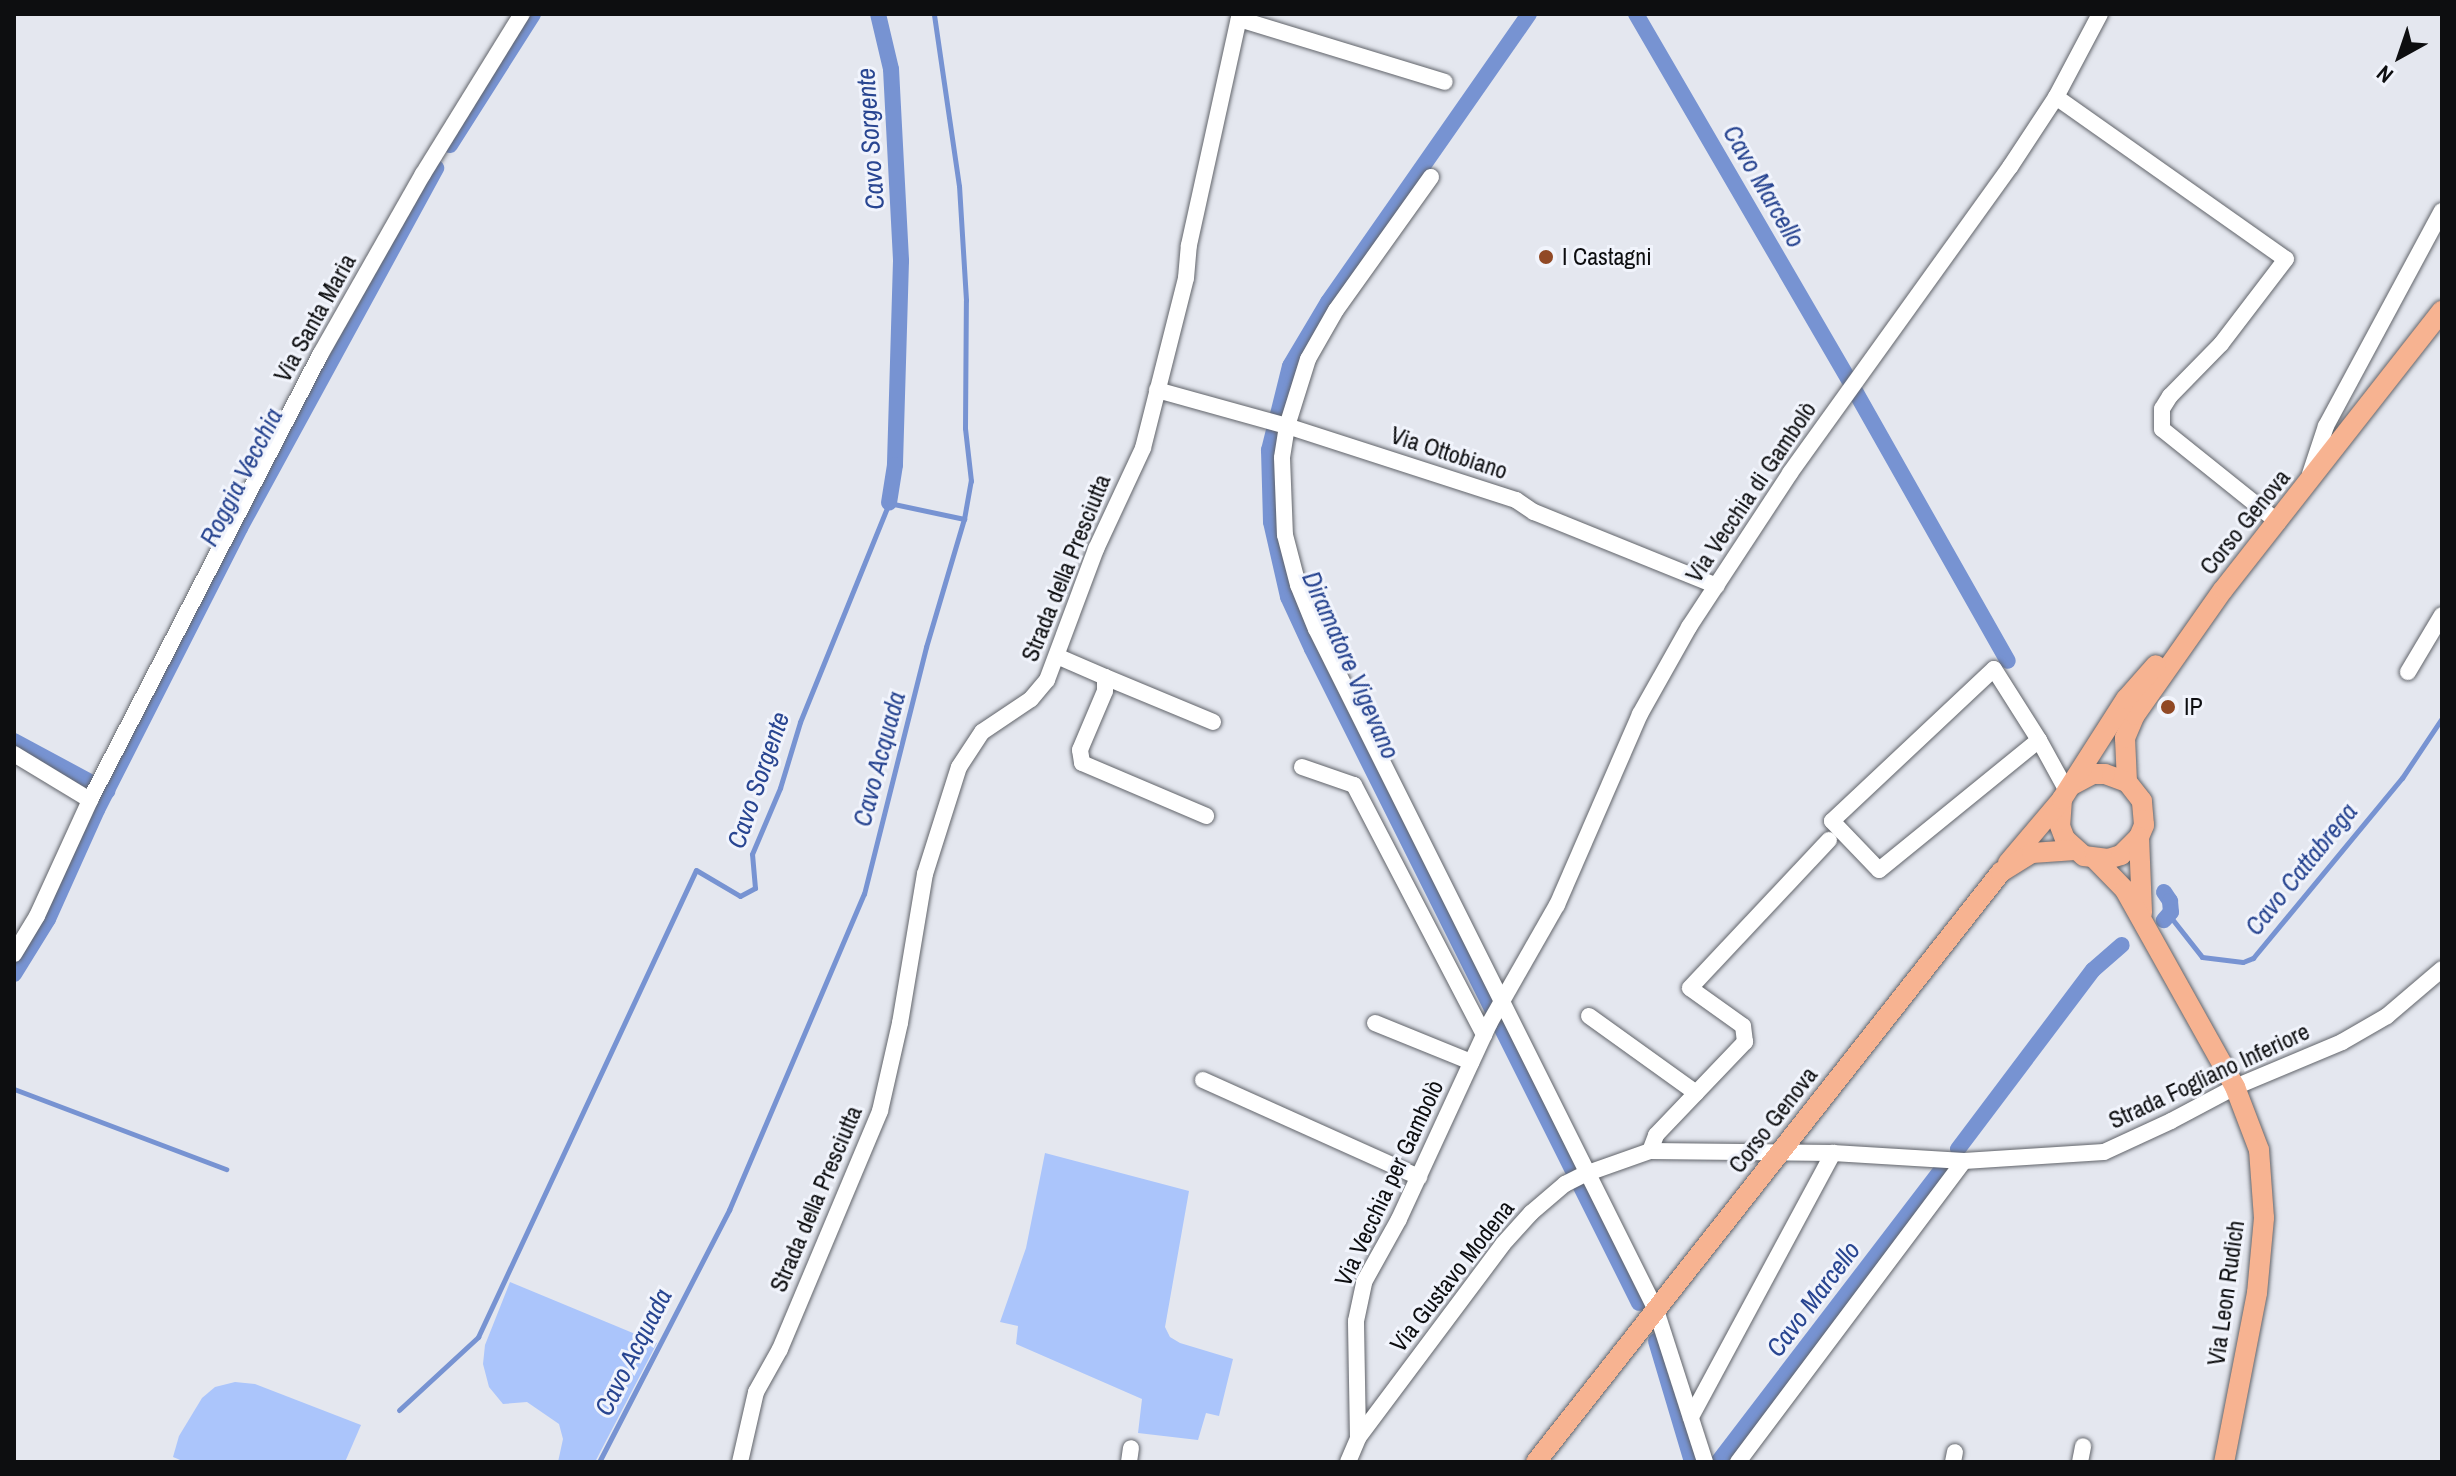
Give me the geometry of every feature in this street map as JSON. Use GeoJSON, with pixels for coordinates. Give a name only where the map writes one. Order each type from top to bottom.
{"type":"FeatureCollection","features":[{"type":"Feature","properties":{"kind":"main road","name":"Corso Genova"},"geometry":{"type":"LineString","coordinates":[[2127,782],[2125,738],[2135,715],[2223,590],[2440,316]]}},
{"type":"Feature","properties":{"kind":"main road"},"geometry":{"type":"LineString","coordinates":[[2001,872],[2030,833],[2067,792],[2126,699],[2223,590]]}},
{"type":"Feature","properties":{"kind":"main road"},"geometry":{"type":"LineString","coordinates":[[2093,774],[2117,776],[2127,782],[2142,801],[2144,825],[2139,837],[2121,855],[2095,859],[2075,850],[2060,826],[2067,792],[2093,774]]}},
{"type":"Feature","properties":{"kind":"main road"},"geometry":{"type":"LineString","coordinates":[[2139,837],[2144,928]]}},
{"type":"Feature","properties":{"kind":"main road","name":"Corso Genova"},"geometry":{"type":"LineString","coordinates":[[1536,1462],[2001,872],[2032,853],[2075,850]]}},
{"type":"Feature","properties":{"kind":"main road","name":"Via Leon Rudich"},"geometry":{"type":"LineString","coordinates":[[2095,859],[2125,890],[2235,1087],[2259,1150],[2264,1218],[2257,1293],[2224,1462]]}},
{"type":"Feature","properties":{"kind":"street","name":"Via Santa Maria"},"geometry":{"type":"LineString","coordinates":[[14,954],[37,916],[95,791],[320,355],[423,174],[522,14]]}},
{"type":"Feature","properties":{"kind":"street","name":"Via Vecchia di Gambolò"},"geometry":{"type":"LineString","coordinates":[[1486,1029],[1557,905],[1640,714],[1689,627],[1790,473],[2010,167],[2056,97],[2100,14]]}},
{"type":"Feature","properties":{"kind":"street"},"geometry":{"type":"LineString","coordinates":[[1239,16],[1445,82]]}},
{"type":"Feature","properties":{"kind":"street","name":"Strada della Presciutta"},"geometry":{"type":"LineString","coordinates":[[740,1462],[756,1392],[780,1349],[880,1111],[900,1023],[925,874],[959,767],[982,732],[1031,699],[1047,680],[1059,657],[1096,549],[1143,448],[1186,278],[1189,245],[1239,16]]}},
{"type":"Feature","properties":{"kind":"street"},"geometry":{"type":"LineString","coordinates":[[2056,97],[2286,259],[2221,344],[2170,396],[2162,409],[2162,429],[2278,522]]}},
{"type":"Feature","properties":{"kind":"street"},"geometry":{"type":"LineString","coordinates":[[1431,177],[1318,339],[1278,424],[1285,535],[1305,606],[1656,1310],[1705,1462]]}},
{"type":"Feature","properties":{"kind":"street"},"geometry":{"type":"LineString","coordinates":[[2306,487],[2326,426],[2442,211]]}},
{"type":"Feature","properties":{"kind":"street","name":"Via Ottobiano"},"geometry":{"type":"LineString","coordinates":[[1157,390],[1278,424],[1516,500],[1534,512],[1717,586]]}},
{"type":"Feature","properties":{"kind":"street"},"geometry":{"type":"LineString","coordinates":[[2408,672],[2442,615]]}},
{"type":"Feature","properties":{"kind":"street"},"geometry":{"type":"LineString","coordinates":[[1059,657],[1213,722]]}},
{"type":"Feature","properties":{"kind":"street"},"geometry":{"type":"LineString","coordinates":[[2039,740],[1879,870],[1832,821],[1994,669],[2039,740],[2067,792]]}},
{"type":"Feature","properties":{"kind":"street"},"geometry":{"type":"LineString","coordinates":[[1105,677],[1105,691],[1080,750],[1082,763],[1206,816]]}},
{"type":"Feature","properties":{"kind":"street"},"geometry":{"type":"LineString","coordinates":[[14,754],[95,791]]}},
{"type":"Feature","properties":{"kind":"street"},"geometry":{"type":"LineString","coordinates":[[1302,767],[1354,785],[1486,1029]]}},
{"type":"Feature","properties":{"kind":"street"},"geometry":{"type":"LineString","coordinates":[[1650,1151],[1656,1135],[1745,1042],[1743,1026],[1690,988],[1829,840]]}},
{"type":"Feature","properties":{"kind":"street","name":"Strada Fogliano Inferiore"},"geometry":{"type":"LineString","coordinates":[[1781,1152],[1964,1161],[2104,1152],[2235,1087],[2342,1042],[2387,1016],[2442,969]]}},
{"type":"Feature","properties":{"kind":"street"},"geometry":{"type":"LineString","coordinates":[[1589,1016],[1696,1093]]}},
{"type":"Feature","properties":{"kind":"street"},"geometry":{"type":"LineString","coordinates":[[1375,1023],[1471,1062]]}},
{"type":"Feature","properties":{"kind":"street","name":"Via Vecchia per Gambolò"},"geometry":{"type":"LineString","coordinates":[[1352,1461],[1358,1438],[1356,1321],[1364,1282],[1419,1177],[1486,1029]]}},
{"type":"Feature","properties":{"kind":"street"},"geometry":{"type":"LineString","coordinates":[[1203,1080],[1419,1177]]}},
{"type":"Feature","properties":{"kind":"street","name":"Via Gustavo Modena"},"geometry":{"type":"LineString","coordinates":[[1358,1438],[1503,1244],[1531,1213],[1565,1184],[1650,1151],[1781,1152]]}},
{"type":"Feature","properties":{"kind":"street"},"geometry":{"type":"LineString","coordinates":[[1691,1417],[1833,1153]]}},
{"type":"Feature","properties":{"kind":"street"},"geometry":{"type":"LineString","coordinates":[[1738,1462],[1964,1161]]}},
{"type":"Feature","properties":{"kind":"shaded area"},"geometry":{"type":"Polygon","coordinates":[[[1045,1153],[1189,1191],[1165,1327],[1170,1337],[1180,1343],[1233,1359],[1219,1416],[1206,1413],[1198,1440],[1138,1433],[1142,1399],[1016,1344],[1018,1326],[1000,1322],[1026,1248],[1045,1153]]]}},
{"type":"Feature","properties":{"kind":"shaded area"},"geometry":{"type":"Polygon","coordinates":[[[510,1282],[657,1343],[595,1462],[558,1462],[563,1439],[559,1424],[527,1402],[503,1404],[489,1387],[483,1364],[485,1345],[510,1282]]]}},
{"type":"Feature","properties":{"kind":"shaded area"},"geometry":{"type":"Polygon","coordinates":[[[235,1382],[255,1384],[361,1425],[345,1462],[185,1462],[173,1457],[179,1436],[202,1398],[215,1387],[235,1382]]]}},
{"type":"Feature","properties":{"kind":"waterway","name":"Roggia Vecchia"},"geometry":{"type":"LineString","coordinates":[[450,145],[533,14]]}},
{"type":"Feature","properties":{"kind":"waterway","name":"Cavo Sorgente"},"geometry":{"type":"LineString","coordinates":[[878,14],[891,69],[901,261],[895,465],[889,503]]}},
{"type":"Feature","properties":{"kind":"waterway","name":"Cavo Acquada"},"geometry":{"type":"LineString","coordinates":[[599,1462],[729,1210],[864,894],[926,647],[964,519],[971,481],[965,428],[966,300],[959,186],[934,14]]}},
{"type":"Feature","properties":{"kind":"waterway","name":"Diramatore Vigevano"},"geometry":{"type":"LineString","coordinates":[[1529,14],[1328,302],[1290,366],[1269,450],[1271,522],[1288,597],[1312,649],[1639,1303]]}},
{"type":"Feature","properties":{"kind":"waterway","name":"Cavo Marcello"},"geometry":{"type":"LineString","coordinates":[[1636,14],[1850,382]]}},
{"type":"Feature","properties":{"kind":"waterway","name":"Roggia Vecchia"},"geometry":{"type":"LineString","coordinates":[[14,974],[48,919],[97,810],[240,528],[436,168]]}},
{"type":"Feature","properties":{"kind":"waterway","name":"Cavo Marcello"},"geometry":{"type":"LineString","coordinates":[[1855,391],[2008,661]]}},
{"type":"Feature","properties":{"kind":"waterway","name":"Cavo Sorgente"},"geometry":{"type":"LineString","coordinates":[[399,1410],[478,1337],[696,870],[740,896],[755,888],[752,854],[780,788],[800,722],[889,503],[964,519]]}},
{"type":"Feature","properties":{"kind":"waterway","name":"Cavo Cattabrega"},"geometry":{"type":"LineString","coordinates":[[2169,915],[2202,957],[2243,962],[2253,958],[2402,778],[2442,718]]}},
{"type":"Feature","properties":{"kind":"waterway"},"geometry":{"type":"LineString","coordinates":[[14,741],[107,791]]}},
{"type":"Feature","properties":{"kind":"waterway","name":"Cavo Marcello"},"geometry":{"type":"LineString","coordinates":[[2164,892],[2170,901],[2171,912],[2164,920]]}},
{"type":"Feature","properties":{"kind":"waterway","name":"Cavo Marcello"},"geometry":{"type":"LineString","coordinates":[[1958,1149],[2093,970],[2122,945]]}},
{"type":"Feature","properties":{"kind":"waterway"},"geometry":{"type":"LineString","coordinates":[[14,1089],[226,1169]]}},
{"type":"Feature","properties":{"kind":"waterway","name":"Cavo Marcello"},"geometry":{"type":"LineString","coordinates":[[1718,1462],[1946,1164]]}},
{"type":"Feature","properties":{"kind":"waterway","name":"Diramatore Vigevano"},"geometry":{"type":"LineString","coordinates":[[1656,1341],[1692,1462]]}},
{"type":"Feature","properties":{"kind":"place","name":"I Castagni"},"geometry":{"type":"Point","coordinates":[1546,257]}},
{"type":"Feature","properties":{"kind":"place","name":"IP"},"geometry":{"type":"Point","coordinates":[2168,707]}}]}
